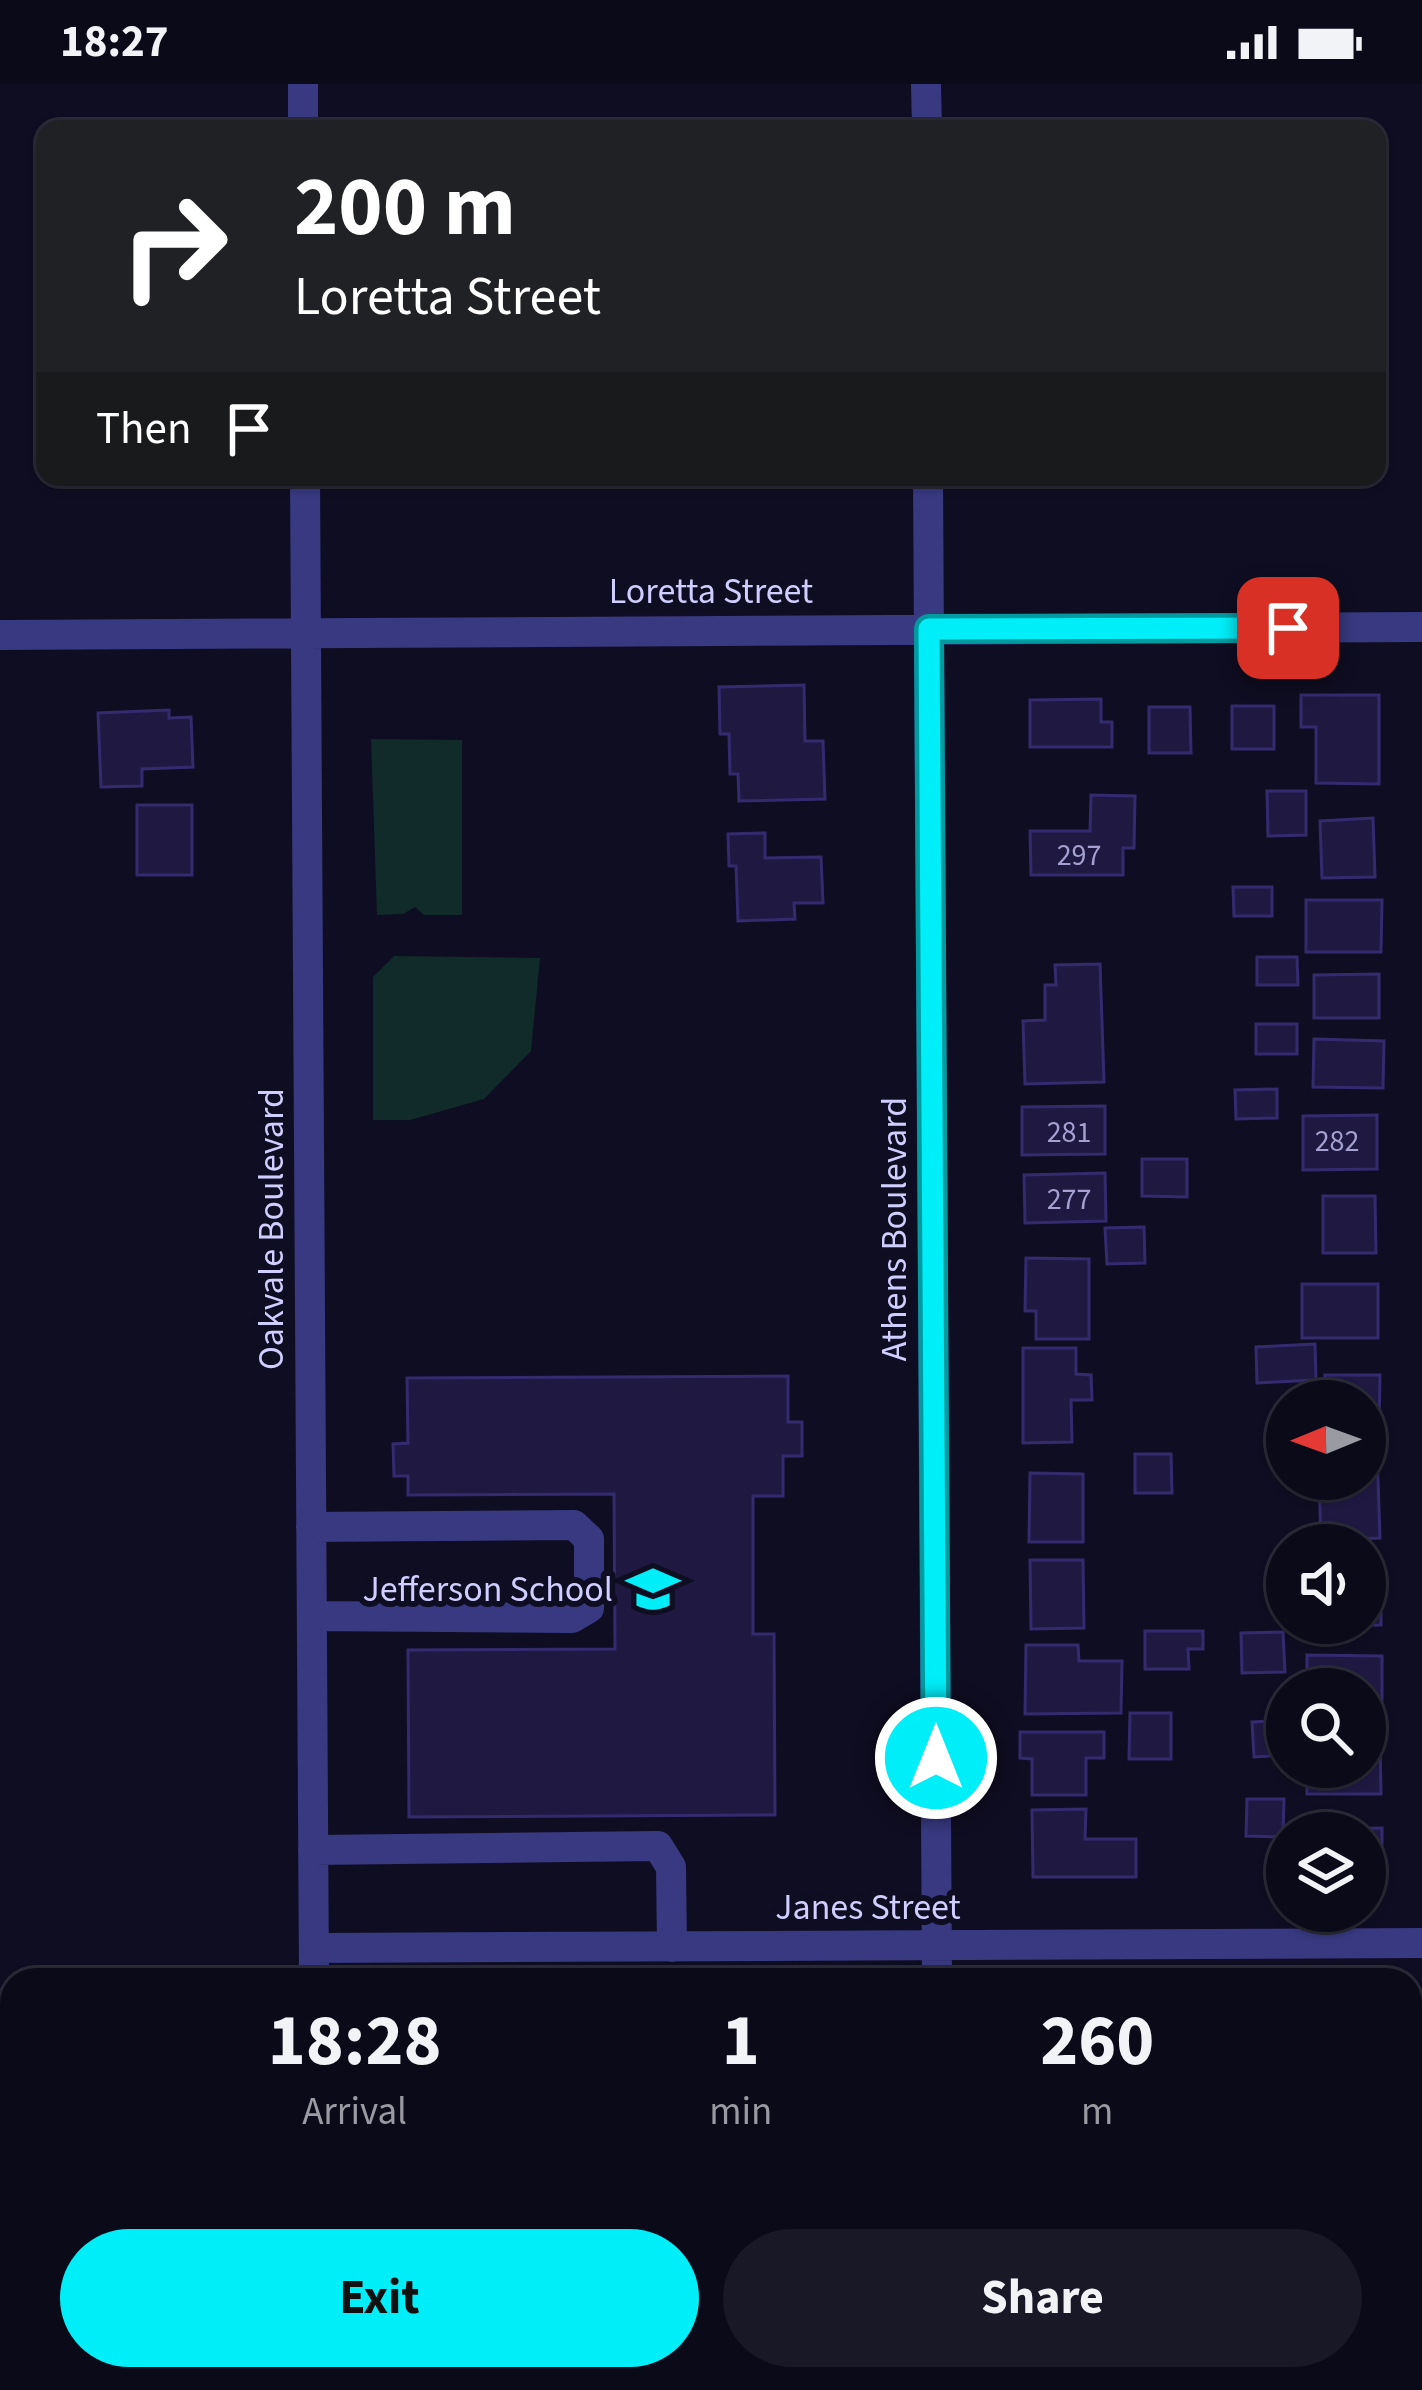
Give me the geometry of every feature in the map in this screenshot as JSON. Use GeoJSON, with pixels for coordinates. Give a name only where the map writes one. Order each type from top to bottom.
{"type":"FeatureCollection","features":[{"type":"Feature","properties":{"kind":"street"},"geometry":{"type":"LineString","coordinates":[[303,84],[303,120]]}},
{"type":"Feature","properties":{"kind":"street"},"geometry":{"type":"LineString","coordinates":[[926,84],[927,120]]}},
{"type":"Feature","properties":{"kind":"street","name":"Oakvale Boulevard"},"geometry":{"type":"LineString","coordinates":[[305,486],[314,1968]]}},
{"type":"Feature","properties":{"kind":"street","name":"Athens Boulevard"},"geometry":{"type":"LineString","coordinates":[[928,486],[937,1968]]}},
{"type":"Feature","properties":{"kind":"street","name":"Loretta Street"},"geometry":{"type":"LineString","coordinates":[[0,635],[1422,627]]}},
{"type":"Feature","properties":{"kind":"street"},"geometry":{"type":"LineString","coordinates":[[311,1527],[574,1525],[589,1538],[589,1607],[572,1618],[312,1616]]}},
{"type":"Feature","properties":{"kind":"street"},"geometry":{"type":"LineString","coordinates":[[314,1850],[658,1846],[670,1867],[672,1947]]}},
{"type":"Feature","properties":{"kind":"street","name":"Janes Street"},"geometry":{"type":"LineString","coordinates":[[314,1948],[1422,1943]]}},
{"type":"Feature","properties":{"kind":"green space"},"geometry":{"type":"Polygon","coordinates":[[[371,739],[462,740],[462,915],[424,915],[415,907],[403,914],[377,915],[371,739]]]}},
{"type":"Feature","properties":{"kind":"green space"},"geometry":{"type":"Polygon","coordinates":[[[394,956],[540,958],[531,1051],[484,1099],[410,1120],[373,1120],[373,977],[394,956]]]}},
{"type":"Feature","properties":{"kind":"building"},"geometry":{"type":"Polygon","coordinates":[[[804,685],[805,741],[823,741],[825,799],[739,801],[738,774],[730,774],[729,734],[720,734],[719,687],[804,685]]]}},
{"type":"Feature","properties":{"kind":"building"},"geometry":{"type":"Polygon","coordinates":[[[1301,695],[1379,695],[1379,784],[1316,783],[1316,727],[1301,727],[1301,695]]]}},
{"type":"Feature","properties":{"kind":"building"},"geometry":{"type":"Polygon","coordinates":[[[1101,699],[1101,722],[1112,722],[1112,747],[1030,747],[1030,700],[1101,699]]]}},
{"type":"Feature","properties":{"kind":"building"},"geometry":{"type":"Polygon","coordinates":[[[1232,706],[1274,706],[1274,749],[1232,749],[1232,706]]]}},
{"type":"Feature","properties":{"kind":"building"},"geometry":{"type":"Polygon","coordinates":[[[1149,707],[1190,707],[1191,753],[1149,753],[1149,707]]]}},
{"type":"Feature","properties":{"kind":"building"},"geometry":{"type":"Polygon","coordinates":[[[169,710],[169,718],[191,717],[193,767],[142,769],[142,786],[101,787],[98,713],[169,710]]]}},
{"type":"Feature","properties":{"kind":"building"},"geometry":{"type":"Polygon","coordinates":[[[1267,791],[1306,791],[1306,835],[1268,836],[1267,791]]]}},
{"type":"Feature","properties":{"kind":"building"},"geometry":{"type":"Polygon","coordinates":[[[1091,795],[1135,796],[1134,848],[1123,848],[1123,875],[1031,875],[1030,831],[1090,831],[1091,795]]]}},
{"type":"Feature","properties":{"kind":"building"},"geometry":{"type":"Polygon","coordinates":[[[137,805],[192,805],[192,875],[137,875],[137,805]]]}},
{"type":"Feature","properties":{"kind":"building"},"geometry":{"type":"Polygon","coordinates":[[[1373,818],[1375,877],[1322,878],[1320,821],[1373,818]]]}},
{"type":"Feature","properties":{"kind":"building"},"geometry":{"type":"Polygon","coordinates":[[[765,833],[765,858],[821,857],[823,903],[794,903],[795,919],[738,921],[736,866],[729,866],[728,834],[765,833]]]}},
{"type":"Feature","properties":{"kind":"building"},"geometry":{"type":"Polygon","coordinates":[[[1233,887],[1272,887],[1272,916],[1234,916],[1233,887]]]}},
{"type":"Feature","properties":{"kind":"building"},"geometry":{"type":"Polygon","coordinates":[[[1306,900],[1382,900],[1381,952],[1306,952],[1306,900]]]}},
{"type":"Feature","properties":{"kind":"building"},"geometry":{"type":"Polygon","coordinates":[[[1257,957],[1297,957],[1298,985],[1257,985],[1257,957]]]}},
{"type":"Feature","properties":{"kind":"building"},"geometry":{"type":"Polygon","coordinates":[[[1100,964],[1104,1082],[1025,1084],[1023,1021],[1045,1020],[1045,985],[1056,985],[1055,965],[1100,964]]]}},
{"type":"Feature","properties":{"kind":"building"},"geometry":{"type":"Polygon","coordinates":[[[1379,974],[1379,1018],[1314,1018],[1314,975],[1379,974]]]}},
{"type":"Feature","properties":{"kind":"building"},"geometry":{"type":"Polygon","coordinates":[[[1256,1024],[1297,1024],[1297,1054],[1256,1054],[1256,1024]]]}},
{"type":"Feature","properties":{"kind":"building"},"geometry":{"type":"Polygon","coordinates":[[[1314,1039],[1384,1041],[1383,1088],[1313,1087],[1314,1039]]]}},
{"type":"Feature","properties":{"kind":"building"},"geometry":{"type":"Polygon","coordinates":[[[1277,1089],[1277,1118],[1236,1119],[1235,1090],[1277,1089]]]}},
{"type":"Feature","properties":{"kind":"building"},"geometry":{"type":"Polygon","coordinates":[[[1105,1106],[1105,1154],[1022,1155],[1022,1107],[1105,1106]]]}},
{"type":"Feature","properties":{"kind":"building"},"geometry":{"type":"Polygon","coordinates":[[[1377,1115],[1377,1169],[1303,1170],[1303,1116],[1377,1115]]]}},
{"type":"Feature","properties":{"kind":"building"},"geometry":{"type":"Polygon","coordinates":[[[1142,1159],[1187,1159],[1187,1197],[1142,1196],[1142,1159]]]}},
{"type":"Feature","properties":{"kind":"building"},"geometry":{"type":"Polygon","coordinates":[[[1105,1173],[1106,1221],[1025,1223],[1024,1175],[1105,1173]]]}},
{"type":"Feature","properties":{"kind":"building"},"geometry":{"type":"Polygon","coordinates":[[[1323,1196],[1375,1196],[1376,1253],[1323,1253],[1323,1196]]]}},
{"type":"Feature","properties":{"kind":"building"},"geometry":{"type":"Polygon","coordinates":[[[1144,1227],[1145,1263],[1107,1264],[1105,1228],[1144,1227]]]}},
{"type":"Feature","properties":{"kind":"building"},"geometry":{"type":"Polygon","coordinates":[[[1026,1258],[1089,1259],[1089,1339],[1036,1339],[1036,1311],[1025,1311],[1026,1258]]]}},
{"type":"Feature","properties":{"kind":"building"},"geometry":{"type":"Polygon","coordinates":[[[1302,1284],[1378,1284],[1378,1338],[1302,1338],[1302,1284]]]}},
{"type":"Feature","properties":{"kind":"building"},"geometry":{"type":"Polygon","coordinates":[[[1315,1344],[1316,1380],[1257,1383],[1256,1347],[1315,1344]]]}},
{"type":"Feature","properties":{"kind":"building"},"geometry":{"type":"Polygon","coordinates":[[[1023,1348],[1076,1348],[1076,1374],[1091,1375],[1092,1400],[1071,1400],[1072,1442],[1023,1443],[1023,1348]]]}},
{"type":"Feature","properties":{"kind":"building"},"geometry":{"type":"Polygon","coordinates":[[[1325,1375],[1380,1375],[1380,1380],[1325,1380],[1325,1375]]]}},
{"type":"Feature","properties":{"kind":"building"},"geometry":{"type":"Polygon","coordinates":[[[788,1376],[788,1422],[802,1422],[802,1456],[783,1456],[783,1496],[753,1496],[753,1634],[774,1634],[775,1815],[409,1817],[408,1650],[615,1649],[614,1494],[408,1495],[408,1476],[394,1476],[393,1444],[408,1443],[407,1378],[788,1376]]]}},
{"type":"Feature","properties":{"kind":"building"},"geometry":{"type":"Polygon","coordinates":[[[1135,1454],[1171,1454],[1172,1493],[1135,1493],[1135,1454]]]}},
{"type":"Feature","properties":{"kind":"building"},"geometry":{"type":"Polygon","coordinates":[[[1030,1473],[1083,1474],[1083,1542],[1029,1542],[1030,1473]]]}},
{"type":"Feature","properties":{"kind":"building"},"geometry":{"type":"Polygon","coordinates":[[[1320,1500],[1379,1500],[1380,1524],[1320,1524],[1320,1500]]]}},
{"type":"Feature","properties":{"kind":"building"},"geometry":{"type":"Polygon","coordinates":[[[1030,1560],[1083,1560],[1084,1628],[1031,1629],[1030,1560]]]}},
{"type":"Feature","properties":{"kind":"building"},"geometry":{"type":"Polygon","coordinates":[[[1145,1631],[1203,1631],[1203,1649],[1188,1649],[1189,1669],[1145,1669],[1145,1631]]]}},
{"type":"Feature","properties":{"kind":"building"},"geometry":{"type":"Polygon","coordinates":[[[1266,1632],[1266,1644],[1284,1644],[1285,1668],[1242,1673],[1241,1633],[1266,1632]]]}},
{"type":"Feature","properties":{"kind":"building"},"geometry":{"type":"Polygon","coordinates":[[[1026,1645],[1078,1645],[1079,1661],[1122,1661],[1121,1713],[1025,1714],[1026,1645]]]}},
{"type":"Feature","properties":{"kind":"building"},"geometry":{"type":"Polygon","coordinates":[[[1307,1655],[1382,1656],[1382,1668],[1307,1668],[1307,1655]]]}},
{"type":"Feature","properties":{"kind":"building"},"geometry":{"type":"Polygon","coordinates":[[[1130,1713],[1171,1713],[1171,1759],[1129,1759],[1130,1713]]]}},
{"type":"Feature","properties":{"kind":"building"},"geometry":{"type":"Polygon","coordinates":[[[1266,1721],[1266,1756],[1254,1757],[1252,1722],[1266,1721]]]}},
{"type":"Feature","properties":{"kind":"building"},"geometry":{"type":"Polygon","coordinates":[[[1020,1732],[1104,1732],[1104,1758],[1086,1758],[1086,1795],[1032,1795],[1032,1759],[1020,1758],[1020,1732]]]}},
{"type":"Feature","properties":{"kind":"building"},"geometry":{"type":"Polygon","coordinates":[[[1307,1788],[1381,1788],[1381,1794],[1307,1794],[1307,1788]]]}},
{"type":"Feature","properties":{"kind":"building"},"geometry":{"type":"Polygon","coordinates":[[[1247,1799],[1284,1799],[1284,1812],[1266,1812],[1266,1837],[1246,1836],[1247,1799]]]}},
{"type":"Feature","properties":{"kind":"building"},"geometry":{"type":"Polygon","coordinates":[[[1086,1809],[1085,1839],[1136,1839],[1136,1877],[1033,1877],[1032,1810],[1086,1809]]]}},
{"type":"Feature","properties":{"kind":"place","name":"Jefferson School"},"geometry":{"type":"Point","coordinates":[653,1589]}},
{"type":"Feature","properties":{"kind":"route"},"geometry":{"type":"LineString","coordinates":[[936,1758],[929,629],[1288,628]]}}]}
